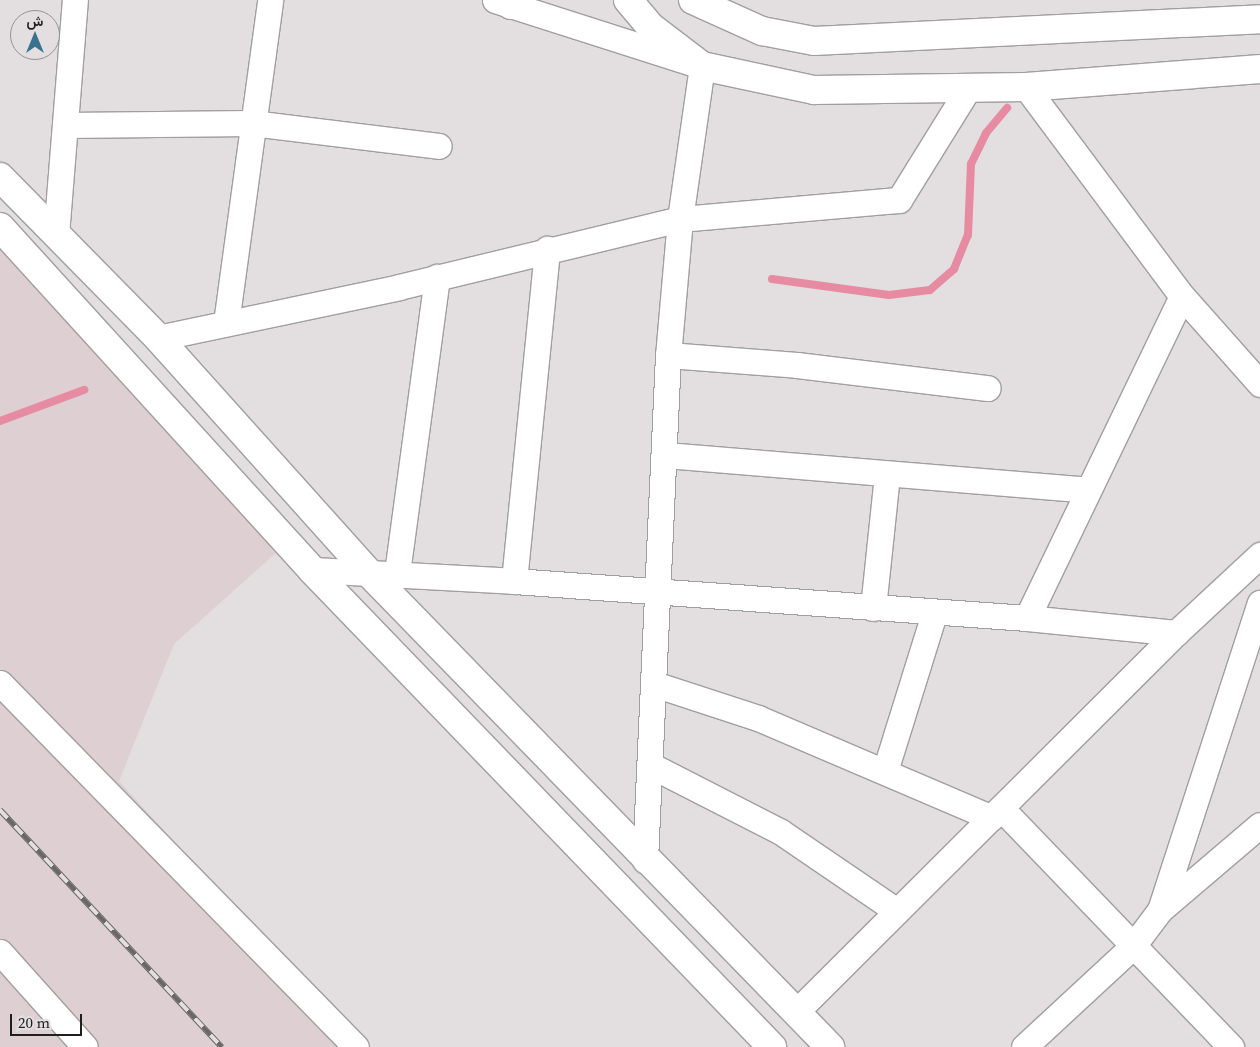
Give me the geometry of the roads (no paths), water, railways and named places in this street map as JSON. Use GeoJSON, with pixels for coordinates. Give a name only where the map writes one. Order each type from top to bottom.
{"type":"FeatureCollection","features":[{"type":"Feature","properties":{"kind":"main road"},"geometry":{"type":"LineString","coordinates":[[628,0],[651,27],[702,66],[814,90],[1026,87],[1260,69]]}},
{"type":"Feature","properties":{"kind":"main road"},"geometry":{"type":"LineString","coordinates":[[693,0],[762,31],[814,41],[1260,19]]}},
{"type":"Feature","properties":{"kind":"main road"},"geometry":{"type":"LineString","coordinates":[[0,177],[158,338],[368,572],[645,860],[830,1047]]}},
{"type":"Feature","properties":{"kind":"main road"},"geometry":{"type":"LineString","coordinates":[[0,227],[312,570],[772,1047]]}},
{"type":"Feature","properties":{"kind":"street"},"geometry":{"type":"LineString","coordinates":[[56,236],[75,0]]}},
{"type":"Feature","properties":{"kind":"street"},"geometry":{"type":"LineString","coordinates":[[226,324],[270,0]]}},
{"type":"Feature","properties":{"kind":"street"},"geometry":{"type":"LineString","coordinates":[[508,2],[702,66],[680,219],[668,355],[666,455],[657,593],[645,860]]}},
{"type":"Feature","properties":{"kind":"street"},"geometry":{"type":"LineString","coordinates":[[158,338],[438,277],[547,249],[680,219],[899,200],[969,87]]}},
{"type":"Feature","properties":{"kind":"street"},"geometry":{"type":"LineString","coordinates":[[1026,87],[1182,296],[1260,384]]}},
{"type":"Feature","properties":{"kind":"street"},"geometry":{"type":"LineString","coordinates":[[65,125],[252,123],[439,146]]}},
{"type":"Feature","properties":{"kind":"street"},"geometry":{"type":"LineString","coordinates":[[514,581],[547,249]]}},
{"type":"Feature","properties":{"kind":"street"},"geometry":{"type":"LineString","coordinates":[[397,573],[438,277]]}},
{"type":"Feature","properties":{"kind":"street"},"geometry":{"type":"LineString","coordinates":[[1027,618],[1182,296]]}},
{"type":"Feature","properties":{"kind":"street"},"geometry":{"type":"LineString","coordinates":[[668,355],[797,365],[988,388]]}},
{"type":"Feature","properties":{"kind":"street"},"geometry":{"type":"LineString","coordinates":[[666,455],[887,475],[1088,490]]}},
{"type":"Feature","properties":{"kind":"street"},"geometry":{"type":"LineString","coordinates":[[873,608],[887,475]]}},
{"type":"Feature","properties":{"kind":"street"},"geometry":{"type":"LineString","coordinates":[[797,1012],[1176,632],[1251,563],[1260,603],[1160,910]]}},
{"type":"Feature","properties":{"kind":"street"},"geometry":{"type":"LineString","coordinates":[[312,570],[397,573],[514,581],[934,614],[1027,618],[1176,632]]}},
{"type":"Feature","properties":{"kind":"street"},"geometry":{"type":"LineString","coordinates":[[885,770],[934,614]]}},
{"type":"Feature","properties":{"kind":"street"},"geometry":{"type":"LineString","coordinates":[[0,683],[356,1047]]}},
{"type":"Feature","properties":{"kind":"street"},"geometry":{"type":"LineString","coordinates":[[654,684],[758,718],[996,813],[1133,946],[1231,1047]]}},
{"type":"Feature","properties":{"kind":"street"},"geometry":{"type":"LineString","coordinates":[[650,765],[781,832],[898,911]]}},
{"type":"Feature","properties":{"kind":"street"},"geometry":{"type":"LineString","coordinates":[[1036,1042],[1133,946],[1160,910],[1260,825]]}},
{"type":"Feature","properties":{"kind":"street"},"geometry":{"type":"LineString","coordinates":[[0,952],[85,1047]]}},
{"type":"Feature","properties":{"kind":"waterway"},"geometry":{"type":"LineString","coordinates":[[772,279],[889,295],[930,290],[954,269],[968,235],[971,164],[986,133],[1007,108]]}},
{"type":"Feature","properties":{"kind":"waterway"},"geometry":{"type":"LineString","coordinates":[[0,421],[84,390]]}},
{"type":"Feature","properties":{"kind":"railway"},"geometry":{"type":"LineString","coordinates":[[0,810],[222,1047]]}}]}
